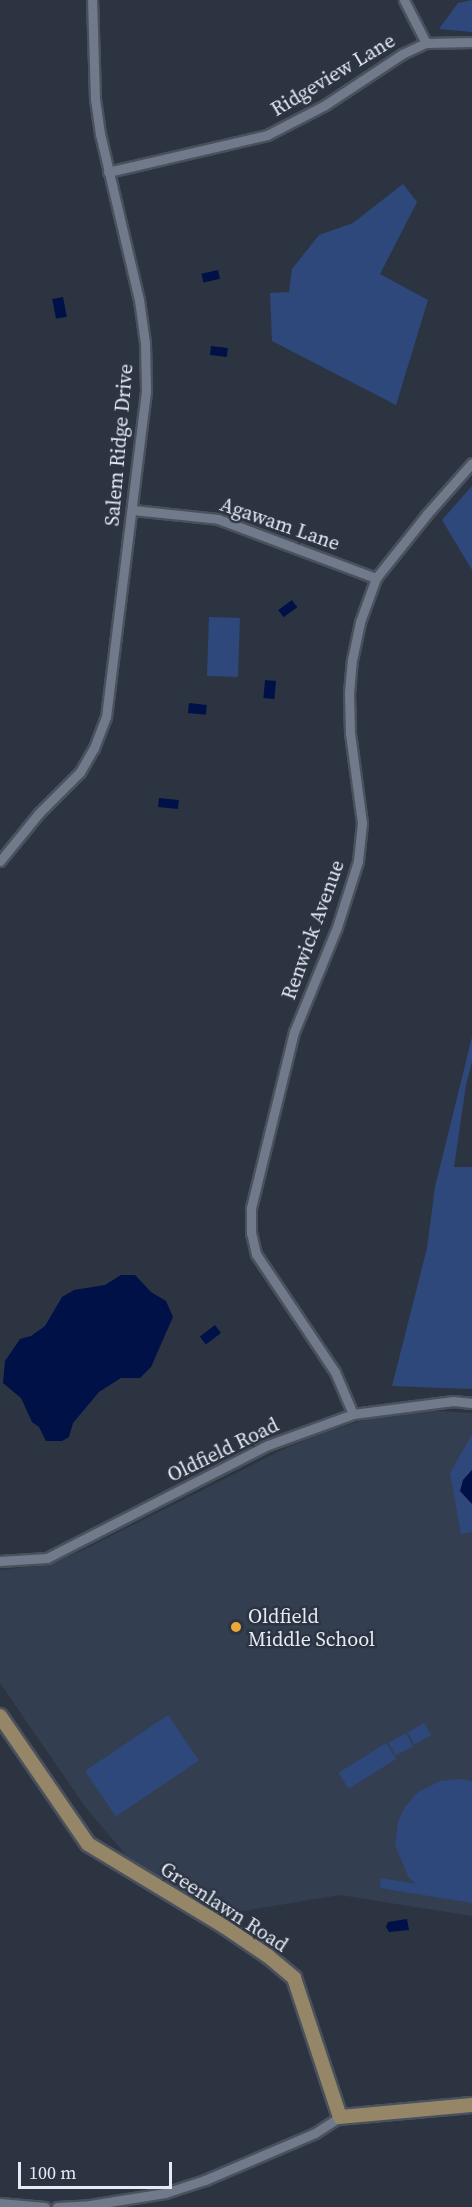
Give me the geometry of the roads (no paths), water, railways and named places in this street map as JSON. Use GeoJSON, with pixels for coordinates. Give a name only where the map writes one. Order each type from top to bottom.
{"type":"FeatureCollection","features":[{"type":"Feature","properties":{"kind":"main road","name":"Greenlawn Road"},"geometry":{"type":"LineString","coordinates":[[0,1716],[88,1844],[225,1927],[294,1977],[340,2117]]}},
{"type":"Feature","properties":{"kind":"main road"},"geometry":{"type":"LineString","coordinates":[[340,2117],[472,2105]]}},
{"type":"Feature","properties":{"kind":"street","name":"Salem Ridge Drive"},"geometry":{"type":"LineString","coordinates":[[0,861],[39,813],[80,772],[94,748],[106,717],[146,390],[145,343],[140,300],[108,172],[95,99],[92,0]]}},
{"type":"Feature","properties":{"kind":"street"},"geometry":{"type":"LineString","coordinates":[[404,0],[426,43]]}},
{"type":"Feature","properties":{"kind":"street","name":"Ridgeview Lane"},"geometry":{"type":"LineString","coordinates":[[108,172],[267,135],[297,122],[402,54],[426,43],[472,42]]}},
{"type":"Feature","properties":{"kind":"street","name":"Renwick Avenue"},"geometry":{"type":"LineString","coordinates":[[352,1414],[335,1372],[256,1254],[251,1233],[251,1208],[294,1032],[338,927],[358,861],[362,823],[350,733],[349,693],[352,660],[360,622],[376,578],[427,514],[472,463]]}},
{"type":"Feature","properties":{"kind":"street","name":"Agawam Lane"},"geometry":{"type":"LineString","coordinates":[[133,510],[218,519],[376,578]]}},
{"type":"Feature","properties":{"kind":"street","name":"Oldfield Road"},"geometry":{"type":"LineString","coordinates":[[0,1561],[47,1558],[268,1445],[352,1414],[453,1401],[472,1402]]}},
{"type":"Feature","properties":{"kind":"street"},"geometry":{"type":"LineString","coordinates":[[57,2207],[90,2205],[165,2193],[206,2180],[315,2133],[340,2117]]}},
{"type":"Feature","properties":{"kind":"street"},"geometry":{"type":"LineString","coordinates":[[0,2203],[45,2207]]}},
{"type":"Feature","properties":{"kind":"place","name":"Oldfield Middle School"},"geometry":{"type":"Point","coordinates":[236,1627]}}]}
